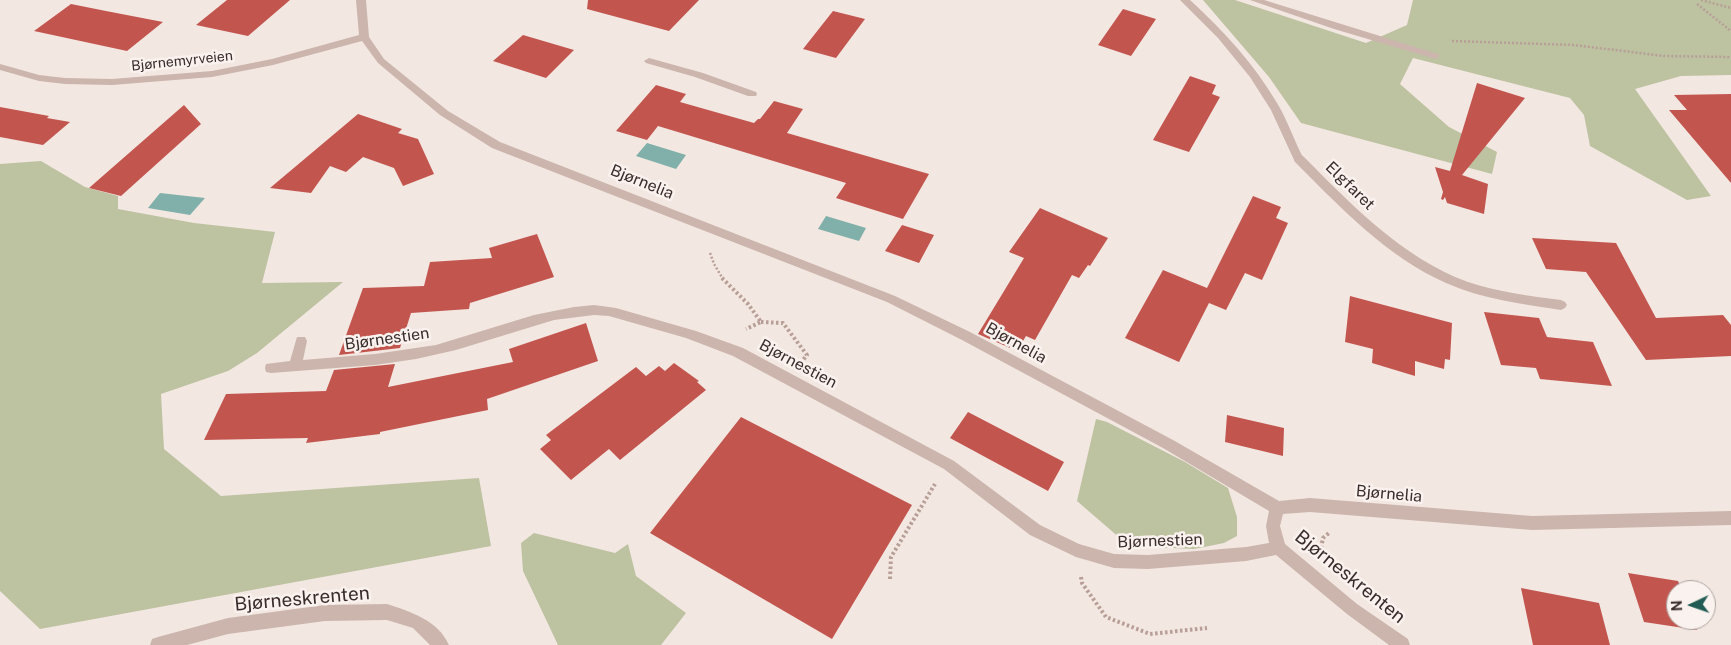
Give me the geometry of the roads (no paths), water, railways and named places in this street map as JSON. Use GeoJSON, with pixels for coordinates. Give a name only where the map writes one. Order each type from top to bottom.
{"type":"FeatureCollection","features":[{"type":"Feature","properties":{"kind":"street"},"geometry":{"type":"LineString","coordinates":[[361,0],[364,37]]}},
{"type":"Feature","properties":{"kind":"street","name":"Elgfaret"},"geometry":{"type":"LineString","coordinates":[[1185,0],[1227,41],[1263,88],[1274,105],[1299,159],[1376,233],[1437,273],[1489,292],[1561,305]]}},
{"type":"Feature","properties":{"kind":"street"},"geometry":{"type":"LineString","coordinates":[[1255,0],[1346,30],[1436,56]]}},
{"type":"Feature","properties":{"kind":"street","name":"Bjørnemyrveien"},"geometry":{"type":"LineString","coordinates":[[0,68],[39,78],[87,83],[212,74],[273,62],[364,37]]}},
{"type":"Feature","properties":{"kind":"street","name":"Bjørnelia"},"geometry":{"type":"LineString","coordinates":[[364,37],[381,61],[444,113],[496,145],[891,299],[966,336],[1168,444],[1277,508],[1310,505],[1532,523],[1731,518]]}},
{"type":"Feature","properties":{"kind":"street"},"geometry":{"type":"LineString","coordinates":[[649,60],[752,94]]}},
{"type":"Feature","properties":{"kind":"street","name":"Bjørnestien"},"geometry":{"type":"LineString","coordinates":[[271,368],[371,361],[435,350],[468,342],[538,318],[594,310],[620,313],[712,341],[790,379],[948,465],[1035,530],[1076,550],[1114,561],[1148,562],[1246,554],[1278,548]]}},
{"type":"Feature","properties":{"kind":"street"},"geometry":{"type":"LineString","coordinates":[[295,366],[301,341]]}},
{"type":"Feature","properties":{"kind":"street","name":"Bjørneskrenten"},"geometry":{"type":"LineString","coordinates":[[1277,508],[1273,526],[1278,548],[1313,574],[1352,609],[1402,645]]}},
{"type":"Feature","properties":{"kind":"street","name":"Bjørneskrenten"},"geometry":{"type":"LineString","coordinates":[[158,645],[228,626],[325,613],[387,612],[418,622],[441,645]]}},
{"type":"Feature","properties":{"kind":"water"},"geometry":{"type":"Polygon","coordinates":[[[647,143],[686,155],[676,169],[636,156],[647,143]]]}},
{"type":"Feature","properties":{"kind":"water"},"geometry":{"type":"Polygon","coordinates":[[[160,193],[205,198],[190,215],[148,208],[160,193]]]}},
{"type":"Feature","properties":{"kind":"water"},"geometry":{"type":"Polygon","coordinates":[[[826,216],[866,228],[859,241],[818,229],[826,216]]]}}]}
